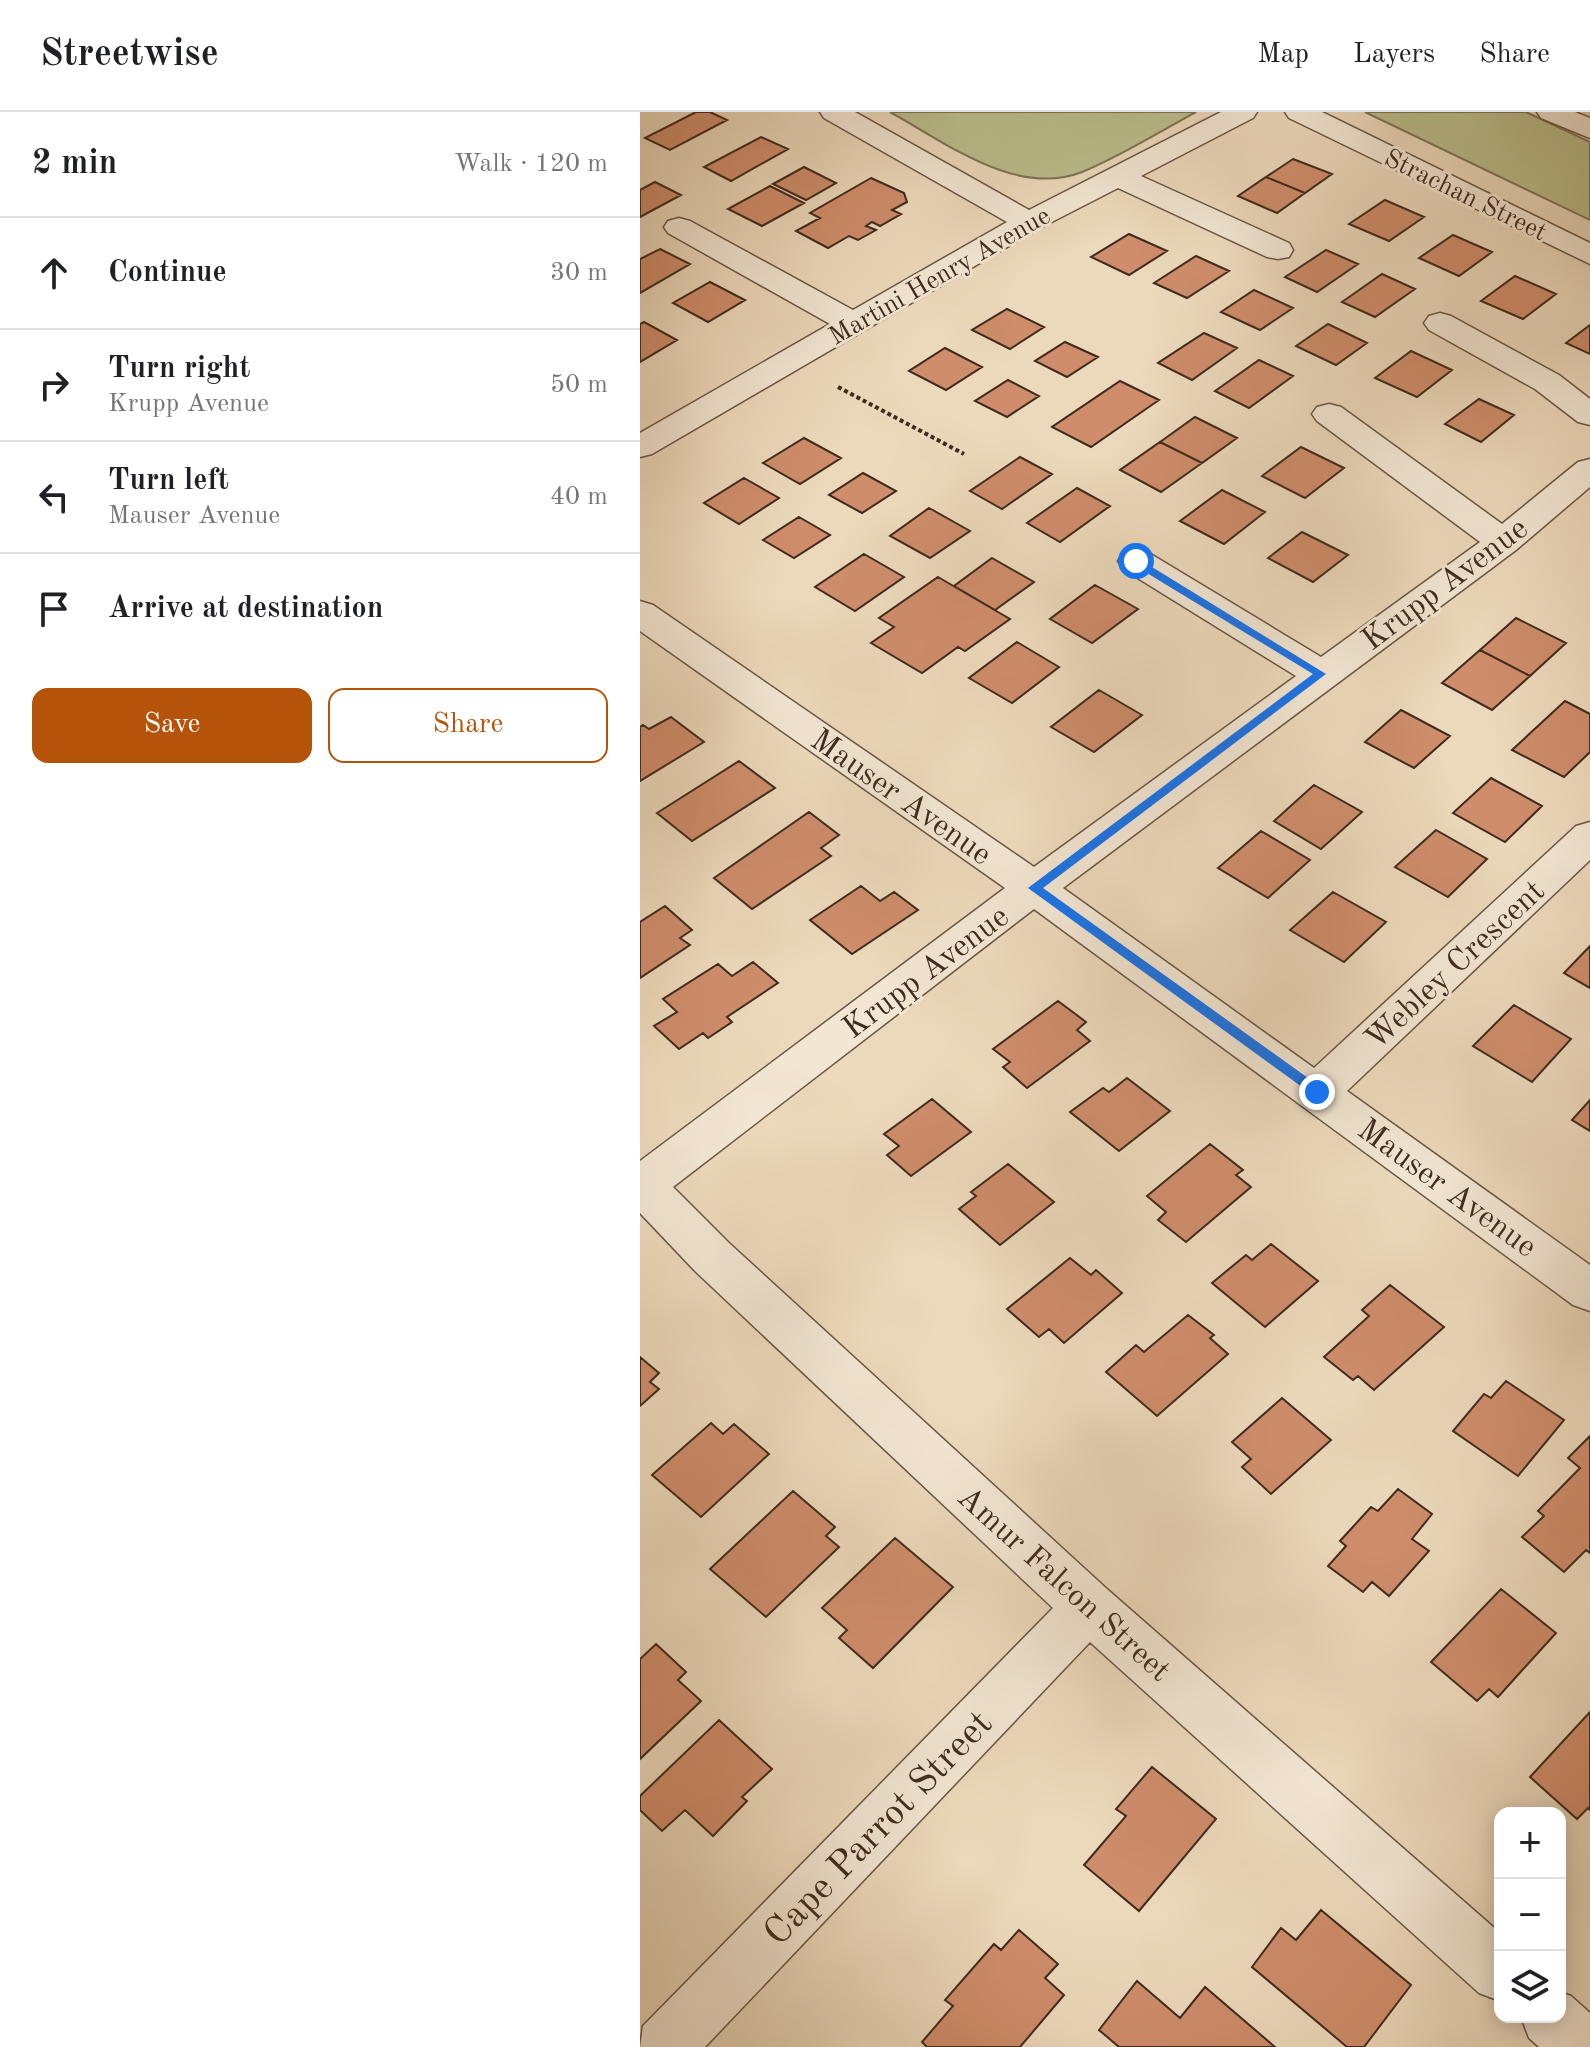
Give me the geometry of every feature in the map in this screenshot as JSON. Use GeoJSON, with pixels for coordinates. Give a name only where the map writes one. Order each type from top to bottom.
{"type":"FeatureCollection","features":[{"type":"Feature","properties":{"kind":"street"},"geometry":{"type":"LineString","coordinates":[[834,112],[1029,222]]}},
{"type":"Feature","properties":{"kind":"street","name":"Martini Henry Avenue"},"geometry":{"type":"LineString","coordinates":[[643,441],[1029,222],[1243,112]]}},
{"type":"Feature","properties":{"kind":"street","name":"Strachan Street"},"geometry":{"type":"LineString","coordinates":[[1299,112],[1590,255]]}},
{"type":"Feature","properties":{"kind":"street"},"geometry":{"type":"LineString","coordinates":[[1551,112],[1590,129]]}},
{"type":"Feature","properties":{"kind":"street"},"geometry":{"type":"LineString","coordinates":[[1117,176],[1278,250]]}},
{"type":"Feature","properties":{"kind":"street"},"geometry":{"type":"LineString","coordinates":[[679,227],[853,323]]}},
{"type":"Feature","properties":{"kind":"street"},"geometry":{"type":"LineString","coordinates":[[1440,323],[1547,382],[1590,415]]}},
{"type":"Feature","properties":{"kind":"street"},"geometry":{"type":"LineString","coordinates":[[1329,414],[1503,542]]}},
{"type":"Feature","properties":{"kind":"street","name":"Krupp Avenue"},"geometry":{"type":"LineString","coordinates":[[641,1184],[1321,674],[1503,542],[1590,469]]}},
{"type":"Feature","properties":{"kind":"street"},"geometry":{"type":"LineString","coordinates":[[1136,561],[1321,674]]}},
{"type":"Feature","properties":{"kind":"street","name":"Mauser Avenue"},"geometry":{"type":"LineString","coordinates":[[640,613],[1034,888],[1590,1291]]}},
{"type":"Feature","properties":{"kind":"street","name":"Webley Crescent"},"geometry":{"type":"LineString","coordinates":[[1317,1092],[1590,836]]}},
{"type":"Feature","properties":{"kind":"street","name":"Amur Falcon Street"},"geometry":{"type":"LineString","coordinates":[[641,1184],[712,1257],[1089,1607],[1494,1967]]}},
{"type":"Feature","properties":{"kind":"street","name":"Cape Parrot Street"},"geometry":{"type":"LineString","coordinates":[[664,2047],[1089,1607]]}},
{"type":"Feature","properties":{"kind":"street"},"geometry":{"type":"LineString","coordinates":[[1528,2047],[1546,2023]]}},
{"type":"Feature","properties":{"kind":"street"},"geometry":{"type":"LineString","coordinates":[[1557,2023],[1584,2047]]}},
{"type":"Feature","properties":{"kind":"path"},"geometry":{"type":"LineString","coordinates":[[788,361],[964,454]]}},
{"type":"Feature","properties":{"kind":"green space"},"geometry":{"type":"Polygon","coordinates":[[[890,112],[1196,112],[1097,166],[1057,178],[1032,178],[982,163],[890,112]]]}},
{"type":"Feature","properties":{"kind":"green space"},"geometry":{"type":"Polygon","coordinates":[[[1365,112],[1526,112],[1590,142],[1590,220],[1365,112]]]}},
{"type":"Feature","properties":{"kind":"building"},"geometry":{"type":"Polygon","coordinates":[[[696,112],[710,112],[727,120],[670,150],[645,138],[696,112]]]}},
{"type":"Feature","properties":{"kind":"building"},"geometry":{"type":"Polygon","coordinates":[[[761,137],[788,149],[731,181],[704,167],[761,137]]]}},
{"type":"Feature","properties":{"kind":"building"},"geometry":{"type":"Polygon","coordinates":[[[1293,159],[1332,174],[1305,193],[1266,177],[1293,159]]]}},
{"type":"Feature","properties":{"kind":"building"},"geometry":{"type":"Polygon","coordinates":[[[804,167],[836,183],[806,200],[773,184],[804,167]]]}},
{"type":"Feature","properties":{"kind":"building"},"geometry":{"type":"Polygon","coordinates":[[[1266,177],[1305,193],[1277,213],[1238,196],[1266,177]]]}},
{"type":"Feature","properties":{"kind":"building"},"geometry":{"type":"Polygon","coordinates":[[[871,178],[904,193],[907,202],[892,210],[901,214],[880,226],[872,222],[866,226],[876,230],[858,240],[849,236],[828,248],[796,231],[820,218],[810,213],[871,178]]]}},
{"type":"Feature","properties":{"kind":"building"},"geometry":{"type":"Polygon","coordinates":[[[655,182],[681,195],[640,217],[640,190],[655,182]]]}},
{"type":"Feature","properties":{"kind":"building"},"geometry":{"type":"Polygon","coordinates":[[[770,186],[804,203],[762,226],[728,209],[770,186]]]}},
{"type":"Feature","properties":{"kind":"building"},"geometry":{"type":"Polygon","coordinates":[[[1385,200],[1424,217],[1389,241],[1349,224],[1385,200]]]}},
{"type":"Feature","properties":{"kind":"building"},"geometry":{"type":"Polygon","coordinates":[[[1129,234],[1167,251],[1129,275],[1091,257],[1129,234]]]}},
{"type":"Feature","properties":{"kind":"building"},"geometry":{"type":"Polygon","coordinates":[[[1453,235],[1492,252],[1459,276],[1419,258],[1453,235]]]}},
{"type":"Feature","properties":{"kind":"building"},"geometry":{"type":"Polygon","coordinates":[[[660,249],[690,264],[640,293],[640,259],[660,249]]]}},
{"type":"Feature","properties":{"kind":"building"},"geometry":{"type":"Polygon","coordinates":[[[1326,250],[1358,264],[1317,292],[1285,277],[1326,250]]]}},
{"type":"Feature","properties":{"kind":"building"},"geometry":{"type":"Polygon","coordinates":[[[1196,256],[1229,271],[1187,298],[1154,283],[1196,256]]]}},
{"type":"Feature","properties":{"kind":"building"},"geometry":{"type":"Polygon","coordinates":[[[1382,274],[1415,289],[1375,317],[1342,302],[1382,274]]]}},
{"type":"Feature","properties":{"kind":"building"},"geometry":{"type":"Polygon","coordinates":[[[1515,276],[1556,294],[1523,319],[1481,301],[1515,276]]]}},
{"type":"Feature","properties":{"kind":"building"},"geometry":{"type":"Polygon","coordinates":[[[710,282],[745,300],[708,322],[673,303],[710,282]]]}},
{"type":"Feature","properties":{"kind":"building"},"geometry":{"type":"Polygon","coordinates":[[[1254,290],[1293,308],[1260,330],[1221,312],[1254,290]]]}},
{"type":"Feature","properties":{"kind":"building"},"geometry":{"type":"Polygon","coordinates":[[[1007,309],[1044,327],[1010,349],[972,330],[1007,309]]]}},
{"type":"Feature","properties":{"kind":"building"},"geometry":{"type":"Polygon","coordinates":[[[644,322],[677,340],[640,362],[640,324],[644,322]]]}},
{"type":"Feature","properties":{"kind":"building"},"geometry":{"type":"Polygon","coordinates":[[[1328,324],[1367,343],[1336,365],[1296,346],[1328,324]]]}},
{"type":"Feature","properties":{"kind":"building"},"geometry":{"type":"Polygon","coordinates":[[[1590,325],[1590,354],[1566,343],[1590,325]]]}},
{"type":"Feature","properties":{"kind":"building"},"geometry":{"type":"Polygon","coordinates":[[[1204,333],[1237,348],[1192,380],[1158,363],[1204,333]]]}},
{"type":"Feature","properties":{"kind":"building"},"geometry":{"type":"Polygon","coordinates":[[[1065,342],[1098,357],[1067,377],[1035,361],[1065,342]]]}},
{"type":"Feature","properties":{"kind":"building"},"geometry":{"type":"Polygon","coordinates":[[[945,348],[982,367],[946,390],[909,371],[945,348]]]}},
{"type":"Feature","properties":{"kind":"building"},"geometry":{"type":"Polygon","coordinates":[[[1411,351],[1452,370],[1417,397],[1375,378],[1411,351]]]}},
{"type":"Feature","properties":{"kind":"building"},"geometry":{"type":"Polygon","coordinates":[[[1259,360],[1293,376],[1249,408],[1215,391],[1259,360]]]}},
{"type":"Feature","properties":{"kind":"building"},"geometry":{"type":"Polygon","coordinates":[[[1008,380],[1039,396],[1007,417],[975,401],[1008,380]]]}},
{"type":"Feature","properties":{"kind":"building"},"geometry":{"type":"Polygon","coordinates":[[[1120,381],[1159,400],[1091,447],[1052,427],[1120,381]]]}},
{"type":"Feature","properties":{"kind":"building"},"geometry":{"type":"Polygon","coordinates":[[[1479,399],[1514,415],[1481,442],[1445,424],[1479,399]]]}},
{"type":"Feature","properties":{"kind":"building"},"geometry":{"type":"Polygon","coordinates":[[[1195,417],[1237,438],[1202,463],[1160,442],[1195,417]]]}},
{"type":"Feature","properties":{"kind":"building"},"geometry":{"type":"Polygon","coordinates":[[[804,438],[841,458],[800,484],[763,463],[804,438]]]}},
{"type":"Feature","properties":{"kind":"building"},"geometry":{"type":"Polygon","coordinates":[[[1160,442],[1202,463],[1161,492],[1120,470],[1160,442]]]}},
{"type":"Feature","properties":{"kind":"building"},"geometry":{"type":"Polygon","coordinates":[[[1301,447],[1344,468],[1305,498],[1262,476],[1301,447]]]}},
{"type":"Feature","properties":{"kind":"building"},"geometry":{"type":"Polygon","coordinates":[[[1020,457],[1052,474],[1002,509],[970,491],[1020,457]]]}},
{"type":"Feature","properties":{"kind":"building"},"geometry":{"type":"Polygon","coordinates":[[[863,473],[896,491],[862,513],[829,495],[863,473]]]}},
{"type":"Feature","properties":{"kind":"building"},"geometry":{"type":"Polygon","coordinates":[[[744,478],[779,498],[739,524],[704,503],[744,478]]]}},
{"type":"Feature","properties":{"kind":"building"},"geometry":{"type":"Polygon","coordinates":[[[1077,488],[1110,506],[1060,542],[1027,523],[1077,488]]]}},
{"type":"Feature","properties":{"kind":"building"},"geometry":{"type":"Polygon","coordinates":[[[1222,490],[1265,512],[1224,544],[1180,521],[1222,490]]]}},
{"type":"Feature","properties":{"kind":"building"},"geometry":{"type":"Polygon","coordinates":[[[929,508],[970,531],[930,558],[890,536],[929,508]]]}},
{"type":"Feature","properties":{"kind":"building"},"geometry":{"type":"Polygon","coordinates":[[[799,517],[830,535],[794,558],[763,540],[799,517]]]}},
{"type":"Feature","properties":{"kind":"building"},"geometry":{"type":"Polygon","coordinates":[[[1302,532],[1348,555],[1313,582],[1268,558],[1302,532]]]}},
{"type":"Feature","properties":{"kind":"building"},"geometry":{"type":"Polygon","coordinates":[[[864,554],[904,577],[855,611],[815,587],[864,554]]]}},
{"type":"Feature","properties":{"kind":"building"},"geometry":{"type":"Polygon","coordinates":[[[992,558],[1034,582],[995,610],[954,586],[992,558]]]}},
{"type":"Feature","properties":{"kind":"building"},"geometry":{"type":"Polygon","coordinates":[[[938,577],[1010,619],[965,651],[958,647],[922,673],[871,643],[894,627],[879,618],[938,577]]]}},
{"type":"Feature","properties":{"kind":"building"},"geometry":{"type":"Polygon","coordinates":[[[1095,585],[1138,609],[1092,643],[1050,619],[1095,585]]]}},
{"type":"Feature","properties":{"kind":"building"},"geometry":{"type":"Polygon","coordinates":[[[1516,618],[1566,643],[1530,676],[1480,650],[1516,618]]]}},
{"type":"Feature","properties":{"kind":"building"},"geometry":{"type":"Polygon","coordinates":[[[1017,642],[1059,667],[1012,703],[969,678],[1017,642]]]}},
{"type":"Feature","properties":{"kind":"building"},"geometry":{"type":"Polygon","coordinates":[[[1480,650],[1530,676],[1492,710],[1442,683],[1480,650]]]}},
{"type":"Feature","properties":{"kind":"building"},"geometry":{"type":"Polygon","coordinates":[[[1099,690],[1142,715],[1094,752],[1051,727],[1099,690]]]}},
{"type":"Feature","properties":{"kind":"building"},"geometry":{"type":"Polygon","coordinates":[[[1565,701],[1590,714],[1590,752],[1564,777],[1512,750],[1565,701]]]}},
{"type":"Feature","properties":{"kind":"building"},"geometry":{"type":"Polygon","coordinates":[[[1401,710],[1450,736],[1414,768],[1365,742],[1401,710]]]}},
{"type":"Feature","properties":{"kind":"building"},"geometry":{"type":"Polygon","coordinates":[[[671,717],[704,742],[640,781],[640,727],[643,725],[649,729],[671,717]]]}},
{"type":"Feature","properties":{"kind":"building"},"geometry":{"type":"Polygon","coordinates":[[[739,761],[775,788],[692,841],[657,813],[739,761]]]}},
{"type":"Feature","properties":{"kind":"building"},"geometry":{"type":"Polygon","coordinates":[[[1491,778],[1542,806],[1505,842],[1453,813],[1491,778]]]}},
{"type":"Feature","properties":{"kind":"building"},"geometry":{"type":"Polygon","coordinates":[[[1314,785],[1362,812],[1321,849],[1274,821],[1314,785]]]}},
{"type":"Feature","properties":{"kind":"building"},"geometry":{"type":"Polygon","coordinates":[[[809,812],[839,835],[821,848],[831,856],[752,909],[714,878],[809,812]]]}},
{"type":"Feature","properties":{"kind":"building"},"geometry":{"type":"Polygon","coordinates":[[[1436,830],[1487,859],[1448,897],[1395,867],[1436,830]]]}},
{"type":"Feature","properties":{"kind":"building"},"geometry":{"type":"Polygon","coordinates":[[[1261,831],[1310,860],[1268,898],[1218,868],[1261,831]]]}},
{"type":"Feature","properties":{"kind":"building"},"geometry":{"type":"Polygon","coordinates":[[[861,886],[880,901],[894,892],[918,910],[852,954],[810,920],[861,886]]]}},
{"type":"Feature","properties":{"kind":"building"},"geometry":{"type":"Polygon","coordinates":[[[1333,892],[1386,922],[1344,962],[1290,930],[1333,892]]]}},
{"type":"Feature","properties":{"kind":"building"},"geometry":{"type":"Polygon","coordinates":[[[665,906],[692,930],[680,938],[690,945],[640,978],[640,922],[665,906]]]}},
{"type":"Feature","properties":{"kind":"building"},"geometry":{"type":"Polygon","coordinates":[[[1590,946],[1590,988],[1564,973],[1590,946]]]}},
{"type":"Feature","properties":{"kind":"building"},"geometry":{"type":"Polygon","coordinates":[[[753,962],[778,983],[727,1017],[732,1022],[708,1038],[703,1033],[679,1049],[654,1026],[677,1012],[663,999],[718,964],[732,976],[753,962]]]}},
{"type":"Feature","properties":{"kind":"building"},"geometry":{"type":"Polygon","coordinates":[[[1058,1001],[1086,1022],[1077,1030],[1090,1041],[1027,1088],[1003,1067],[1010,1062],[993,1049],[1058,1001]]]}},
{"type":"Feature","properties":{"kind":"building"},"geometry":{"type":"Polygon","coordinates":[[[1514,1005],[1571,1039],[1532,1082],[1473,1046],[1514,1005]]]}},
{"type":"Feature","properties":{"kind":"building"},"geometry":{"type":"Polygon","coordinates":[[[1127,1078],[1170,1111],[1119,1151],[1070,1112],[1103,1088],[1109,1092],[1127,1078]]]}},
{"type":"Feature","properties":{"kind":"building"},"geometry":{"type":"Polygon","coordinates":[[[932,1099],[971,1132],[911,1176],[887,1155],[899,1146],[884,1134],[932,1099]]]}},
{"type":"Feature","properties":{"kind":"building"},"geometry":{"type":"Polygon","coordinates":[[[1590,1100],[1590,1131],[1572,1120],[1590,1100]]]}},
{"type":"Feature","properties":{"kind":"building"},"geometry":{"type":"Polygon","coordinates":[[[1210,1144],[1243,1170],[1236,1175],[1251,1187],[1186,1242],[1158,1220],[1166,1212],[1147,1196],[1210,1144]]]}},
{"type":"Feature","properties":{"kind":"building"},"geometry":{"type":"Polygon","coordinates":[[[1008,1164],[1054,1202],[1000,1245],[959,1209],[976,1196],[971,1192],[1008,1164]]]}},
{"type":"Feature","properties":{"kind":"building"},"geometry":{"type":"Polygon","coordinates":[[[1271,1244],[1318,1281],[1265,1327],[1212,1283],[1246,1255],[1252,1260],[1271,1244]]]}},
{"type":"Feature","properties":{"kind":"building"},"geometry":{"type":"Polygon","coordinates":[[[1070,1258],[1091,1275],[1096,1270],[1122,1293],[1064,1343],[1049,1329],[1039,1337],[1007,1309],[1070,1258]]]}},
{"type":"Feature","properties":{"kind":"building"},"geometry":{"type":"Polygon","coordinates":[[[1390,1285],[1444,1327],[1374,1390],[1358,1376],[1353,1380],[1324,1357],[1369,1316],[1362,1310],[1390,1285]]]}},
{"type":"Feature","properties":{"kind":"building"},"geometry":{"type":"Polygon","coordinates":[[[1188,1315],[1214,1335],[1210,1338],[1228,1354],[1157,1416],[1106,1372],[1136,1345],[1144,1352],[1188,1315]]]}},
{"type":"Feature","properties":{"kind":"building"},"geometry":{"type":"Polygon","coordinates":[[[640,1357],[659,1373],[650,1382],[659,1389],[640,1406],[640,1357]]]}},
{"type":"Feature","properties":{"kind":"building"},"geometry":{"type":"Polygon","coordinates":[[[1506,1381],[1564,1420],[1518,1476],[1453,1431],[1484,1394],[1491,1398],[1506,1381]]]}},
{"type":"Feature","properties":{"kind":"building"},"geometry":{"type":"Polygon","coordinates":[[[1282,1398],[1331,1440],[1271,1494],[1242,1467],[1251,1459],[1232,1442],[1282,1398]]]}},
{"type":"Feature","properties":{"kind":"building"},"geometry":{"type":"Polygon","coordinates":[[[711,1423],[723,1434],[734,1424],[769,1454],[701,1517],[652,1475],[711,1423]]]}},
{"type":"Feature","properties":{"kind":"building"},"geometry":{"type":"Polygon","coordinates":[[[1590,1436],[1590,1553],[1586,1550],[1564,1572],[1522,1537],[1544,1516],[1538,1511],[1580,1468],[1568,1458],[1590,1436]]]}},
{"type":"Feature","properties":{"kind":"building"},"geometry":{"type":"Polygon","coordinates":[[[1398,1489],[1432,1514],[1412,1539],[1429,1551],[1389,1596],[1372,1582],[1363,1592],[1328,1566],[1346,1546],[1340,1541],[1371,1507],[1378,1511],[1398,1489]]]}},
{"type":"Feature","properties":{"kind":"building"},"geometry":{"type":"Polygon","coordinates":[[[793,1491],[835,1527],[826,1536],[839,1547],[766,1617],[710,1569],[793,1491]]]}},
{"type":"Feature","properties":{"kind":"building"},"geometry":{"type":"Polygon","coordinates":[[[895,1538],[953,1587],[873,1668],[839,1638],[847,1630],[822,1608],[895,1538]]]}},
{"type":"Feature","properties":{"kind":"building"},"geometry":{"type":"Polygon","coordinates":[[[1501,1589],[1556,1633],[1498,1697],[1489,1689],[1477,1701],[1431,1662],[1501,1589]]]}},
{"type":"Feature","properties":{"kind":"building"},"geometry":{"type":"Polygon","coordinates":[[[656,1644],[686,1672],[678,1680],[701,1701],[640,1759],[640,1659],[656,1644]]]}},
{"type":"Feature","properties":{"kind":"building"},"geometry":{"type":"Polygon","coordinates":[[[1590,1712],[1590,1810],[1588,1808],[1577,1819],[1530,1777],[1590,1712]]]}},
{"type":"Feature","properties":{"kind":"building"},"geometry":{"type":"Polygon","coordinates":[[[719,1720],[772,1769],[742,1797],[747,1801],[713,1836],[685,1810],[662,1831],[640,1810],[640,1796],[719,1720]]]}},
{"type":"Feature","properties":{"kind":"building"},"geometry":{"type":"Polygon","coordinates":[[[1152,1767],[1216,1819],[1139,1911],[1084,1865],[1126,1816],[1116,1809],[1152,1767]]]}},
{"type":"Feature","properties":{"kind":"building"},"geometry":{"type":"Polygon","coordinates":[[[1321,1910],[1411,1985],[1364,2047],[1347,2047],[1252,1967],[1281,1928],[1296,1940],[1321,1910]]]}},
{"type":"Feature","properties":{"kind":"building"},"geometry":{"type":"Polygon","coordinates":[[[1019,1930],[1058,1964],[1045,1978],[1064,1995],[1020,2047],[927,2047],[922,2042],[953,2006],[945,2000],[994,1944],[1001,1950],[1019,1930]]]}},
{"type":"Feature","properties":{"kind":"building"},"geometry":{"type":"Polygon","coordinates":[[[1137,1981],[1180,2018],[1205,1987],[1275,2047],[1119,2047],[1099,2030],[1137,1981]]]}},
{"type":"Feature","properties":{"kind":"route"},"geometry":{"type":"LineString","coordinates":[[1136,561],[1321,674],[1034,888],[1317,1092]]}}]}
